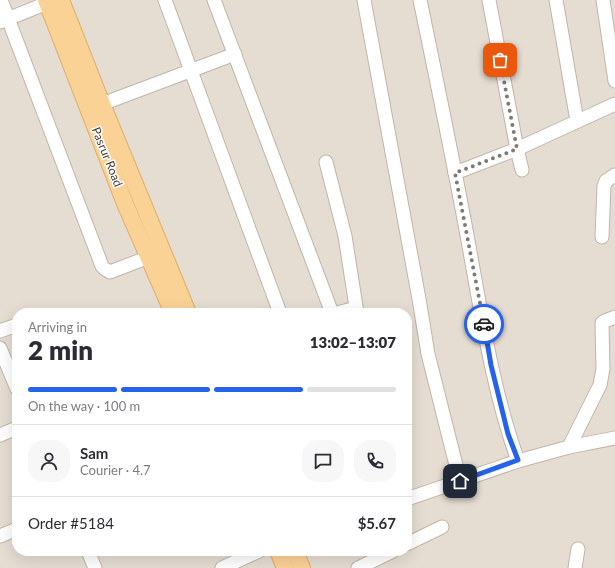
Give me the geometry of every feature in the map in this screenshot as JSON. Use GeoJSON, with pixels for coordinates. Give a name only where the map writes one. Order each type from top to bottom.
{"type":"FeatureCollection","features":[{"type":"Feature","properties":{"kind":"main road","name":"Pasrur Road"},"geometry":{"type":"LineString","coordinates":[[51,1],[102,104],[186,308]]}},
{"type":"Feature","properties":{"kind":"main road","name":"Pasrur Road"},"geometry":{"type":"LineString","coordinates":[[51,1],[126,206],[171,308]]}},
{"type":"Feature","properties":{"kind":"main road"},"geometry":{"type":"LineString","coordinates":[[280,556],[285,568]]}},
{"type":"Feature","properties":{"kind":"main road"},"geometry":{"type":"LineString","coordinates":[[296,556],[302,568]]}},
{"type":"Feature","properties":{"kind":"street"},"geometry":{"type":"LineString","coordinates":[[1,0],[4,20],[102,266],[110,272],[149,257]]}},
{"type":"Feature","properties":{"kind":"street"},"geometry":{"type":"LineString","coordinates":[[165,0],[278,308]]}},
{"type":"Feature","properties":{"kind":"street"},"geometry":{"type":"LineString","coordinates":[[214,0],[330,308]]}},
{"type":"Feature","properties":{"kind":"street"},"geometry":{"type":"LineString","coordinates":[[364,0],[428,354],[460,481]]}},
{"type":"Feature","properties":{"kind":"street"},"geometry":{"type":"LineString","coordinates":[[420,0],[455,173],[491,365],[508,434],[518,460]]}},
{"type":"Feature","properties":{"kind":"street"},"geometry":{"type":"LineString","coordinates":[[489,0],[522,170]]}},
{"type":"Feature","properties":{"kind":"street"},"geometry":{"type":"LineString","coordinates":[[556,0],[577,121]]}},
{"type":"Feature","properties":{"kind":"street"},"geometry":{"type":"LineString","coordinates":[[603,0],[615,82]]}},
{"type":"Feature","properties":{"kind":"street"},"geometry":{"type":"LineString","coordinates":[[4,20],[51,1]]}},
{"type":"Feature","properties":{"kind":"street"},"geometry":{"type":"LineString","coordinates":[[102,104],[235,54]]}},
{"type":"Feature","properties":{"kind":"street"},"geometry":{"type":"LineString","coordinates":[[455,173],[517,149],[615,104]]}},
{"type":"Feature","properties":{"kind":"street"},"geometry":{"type":"LineString","coordinates":[[326,162],[345,236],[357,308]]}},
{"type":"Feature","properties":{"kind":"street"},"geometry":{"type":"LineString","coordinates":[[602,238],[604,186],[606,181],[615,175]]}},
{"type":"Feature","properties":{"kind":"street"},"geometry":{"type":"LineString","coordinates":[[569,447],[600,385],[603,370],[602,323],[614,313]]}},
{"type":"Feature","properties":{"kind":"street"},"geometry":{"type":"LineString","coordinates":[[0,331],[12,327]]}},
{"type":"Feature","properties":{"kind":"street"},"geometry":{"type":"LineString","coordinates":[[0,348],[12,377]]}},
{"type":"Feature","properties":{"kind":"street"},"geometry":{"type":"LineString","coordinates":[[0,435],[12,430]]}},
{"type":"Feature","properties":{"kind":"street"},"geometry":{"type":"LineString","coordinates":[[412,496],[518,460],[569,447],[615,438]]}},
{"type":"Feature","properties":{"kind":"street"},"geometry":{"type":"LineString","coordinates":[[412,542],[442,527]]}},
{"type":"Feature","properties":{"kind":"street"},"geometry":{"type":"LineString","coordinates":[[0,536],[12,531]]}},
{"type":"Feature","properties":{"kind":"street"},"geometry":{"type":"LineString","coordinates":[[575,568],[578,549]]}},
{"type":"Feature","properties":{"kind":"street"},"geometry":{"type":"LineString","coordinates":[[90,556],[95,568]]}},
{"type":"Feature","properties":{"kind":"street"},"geometry":{"type":"LineString","coordinates":[[222,568],[248,556]]}},
{"type":"Feature","properties":{"kind":"street"},"geometry":{"type":"LineString","coordinates":[[358,568],[383,563]]}},
{"type":"Feature","properties":{"kind":"shaded area"},"geometry":{"type":"Polygon","coordinates":[[[0,0],[615,0],[615,568],[0,568],[0,0]]]}},
{"type":"Feature","properties":{"kind":"way so far"},"geometry":{"type":"LineString","coordinates":[[484,324],[455,173],[517,149],[500,60]]}},
{"type":"Feature","properties":{"kind":"route"},"geometry":{"type":"LineString","coordinates":[[460,481],[518,460],[508,434],[491,365],[484,324]]}}]}
